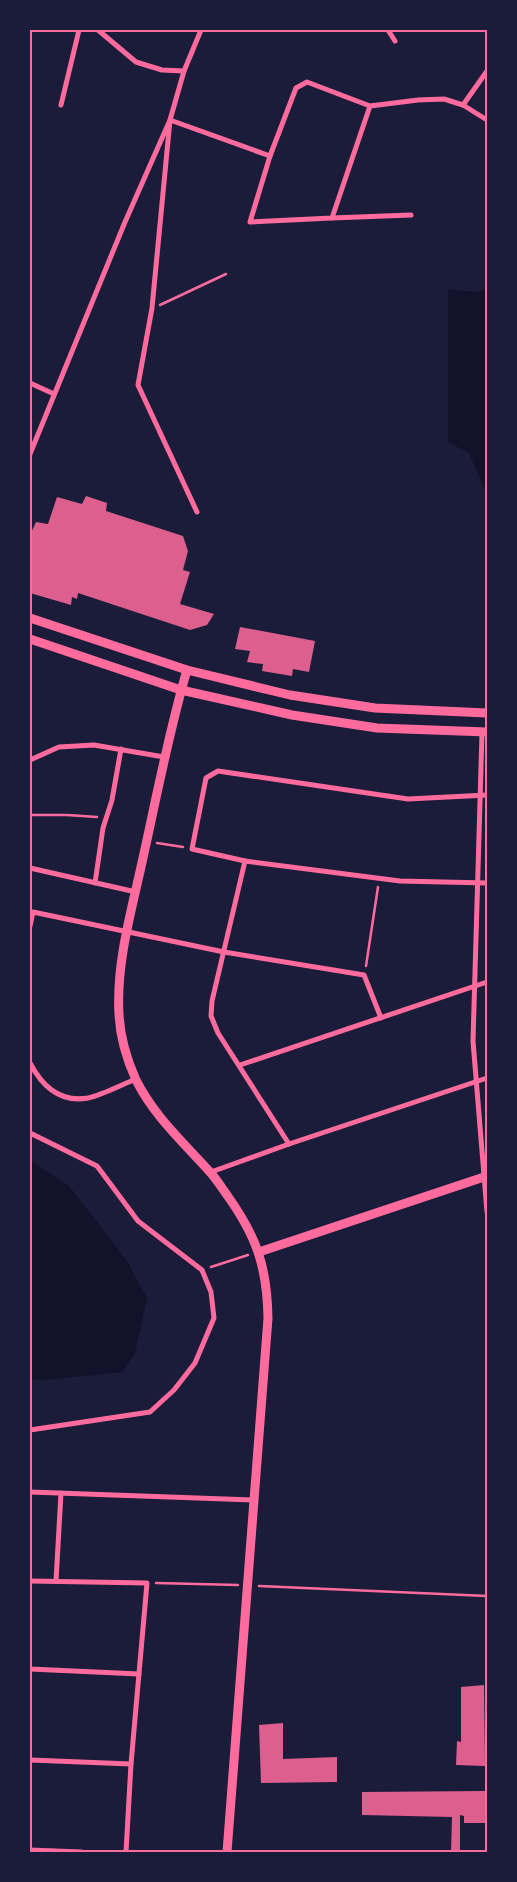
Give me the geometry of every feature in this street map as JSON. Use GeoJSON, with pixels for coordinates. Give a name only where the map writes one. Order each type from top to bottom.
{"type":"FeatureCollection","features":[{"type":"Feature","properties":{"kind":"street"},"geometry":{"type":"LineString","coordinates":[[61,105],[80,30]]}},
{"type":"Feature","properties":{"kind":"street"},"geometry":{"type":"LineString","coordinates":[[98,30],[136,62],[162,70],[184,71]]}},
{"type":"Feature","properties":{"kind":"street"},"geometry":{"type":"LineString","coordinates":[[30,454],[125,222],[170,120],[184,71],[201,30]]}},
{"type":"Feature","properties":{"kind":"street"},"geometry":{"type":"LineString","coordinates":[[388,30],[396,41]]}},
{"type":"Feature","properties":{"kind":"street"},"geometry":{"type":"LineString","coordinates":[[463,104],[487,71]]}},
{"type":"Feature","properties":{"kind":"street"},"geometry":{"type":"LineString","coordinates":[[410,215],[250,222],[270,156],[296,88],[307,82],[370,106],[444,99],[463,104],[487,120]]}},
{"type":"Feature","properties":{"kind":"street"},"geometry":{"type":"LineString","coordinates":[[332,218],[370,106]]}},
{"type":"Feature","properties":{"kind":"street"},"geometry":{"type":"LineString","coordinates":[[170,120],[270,156]]}},
{"type":"Feature","properties":{"kind":"street"},"geometry":{"type":"LineString","coordinates":[[170,120],[152,308],[138,385],[197,512]]}},
{"type":"Feature","properties":{"kind":"street"},"geometry":{"type":"LineString","coordinates":[[30,383],[54,394]]}},
{"type":"Feature","properties":{"kind":"street"},"geometry":{"type":"LineString","coordinates":[[30,618],[187,670],[290,695],[375,708],[487,713]]}},
{"type":"Feature","properties":{"kind":"street"},"geometry":{"type":"LineString","coordinates":[[30,639],[181,690],[292,715],[377,728],[484,732],[480,796],[473,1041],[486,1177],[487,1212]]}},
{"type":"Feature","properties":{"kind":"street"},"geometry":{"type":"LineString","coordinates":[[187,670],[164,757],[127,931],[121,966],[119,1016],[123,1044],[136,1079],[153,1109],[211,1172],[239,1212],[250,1231],[258,1252],[267,1289],[268,1318],[227,1852]]}},
{"type":"Feature","properties":{"kind":"street"},"geometry":{"type":"LineString","coordinates":[[30,760],[59,747],[94,745],[164,757]]}},
{"type":"Feature","properties":{"kind":"street"},"geometry":{"type":"LineString","coordinates":[[95,883],[106,818],[112,800],[121,749]]}},
{"type":"Feature","properties":{"kind":"street"},"geometry":{"type":"LineString","coordinates":[[487,795],[408,799],[218,771],[206,778],[192,849],[245,861],[400,881],[487,883]]}},
{"type":"Feature","properties":{"kind":"street"},"geometry":{"type":"LineString","coordinates":[[245,861],[212,1001],[211,1016],[218,1033],[240,1065],[288,1144]]}},
{"type":"Feature","properties":{"kind":"street"},"geometry":{"type":"LineString","coordinates":[[30,868],[136,892]]}},
{"type":"Feature","properties":{"kind":"street"},"geometry":{"type":"LineString","coordinates":[[30,926],[31,912],[224,952],[364,975],[381,1018]]}},
{"type":"Feature","properties":{"kind":"street"},"geometry":{"type":"LineString","coordinates":[[240,1065],[487,982]]}},
{"type":"Feature","properties":{"kind":"street"},"geometry":{"type":"LineString","coordinates":[[30,1062],[38,1079],[62,1098],[88,1098],[136,1079]]}},
{"type":"Feature","properties":{"kind":"street"},"geometry":{"type":"LineString","coordinates":[[211,1172],[288,1144],[487,1078]]}},
{"type":"Feature","properties":{"kind":"street"},"geometry":{"type":"LineString","coordinates":[[30,1132],[97,1166],[138,1220],[202,1270],[211,1292],[214,1318],[195,1363],[174,1390],[150,1412],[30,1430]]}},
{"type":"Feature","properties":{"kind":"street"},"geometry":{"type":"LineString","coordinates":[[258,1252],[486,1177]]}},
{"type":"Feature","properties":{"kind":"street"},"geometry":{"type":"LineString","coordinates":[[30,1492],[253,1500]]}},
{"type":"Feature","properties":{"kind":"street"},"geometry":{"type":"LineString","coordinates":[[56,1581],[61,1493]]}},
{"type":"Feature","properties":{"kind":"street"},"geometry":{"type":"LineString","coordinates":[[30,1581],[147,1583],[131,1764],[126,1852]]}},
{"type":"Feature","properties":{"kind":"street"},"geometry":{"type":"LineString","coordinates":[[30,1669],[139,1674]]}},
{"type":"Feature","properties":{"kind":"street"},"geometry":{"type":"LineString","coordinates":[[30,1760],[131,1764]]}},
{"type":"Feature","properties":{"kind":"street"},"geometry":{"type":"LineString","coordinates":[[30,1850],[81,1852]]}},
{"type":"Feature","properties":{"kind":"path"},"geometry":{"type":"LineString","coordinates":[[152,308],[168,303],[193,288],[226,274]]}},
{"type":"Feature","properties":{"kind":"path"},"geometry":{"type":"LineString","coordinates":[[30,815],[106,818]]}},
{"type":"Feature","properties":{"kind":"path"},"geometry":{"type":"LineString","coordinates":[[147,841],[192,849]]}},
{"type":"Feature","properties":{"kind":"path"},"geometry":{"type":"LineString","coordinates":[[364,975],[380,878]]}},
{"type":"Feature","properties":{"kind":"path"},"geometry":{"type":"LineString","coordinates":[[202,1270],[258,1252]]}},
{"type":"Feature","properties":{"kind":"path"},"geometry":{"type":"LineString","coordinates":[[147,1583],[487,1596]]}},
{"type":"Feature","properties":{"kind":"shaded area"},"geometry":{"type":"Polygon","coordinates":[[[448,289],[475,292],[487,289],[487,495],[469,453],[448,442],[448,289]]]}},
{"type":"Feature","properties":{"kind":"shaded area"},"geometry":{"type":"Polygon","coordinates":[[[30,1160],[69,1186],[125,1258],[147,1298],[135,1353],[123,1372],[45,1380],[30,1379],[30,1160]]]}},
{"type":"Feature","properties":{"kind":"building"},"geometry":{"type":"Polygon","coordinates":[[[86,496],[107,503],[106,511],[183,536],[188,551],[183,570],[190,572],[180,604],[214,614],[207,625],[190,630],[78,593],[77,599],[72,597],[71,605],[30,593],[30,535],[36,522],[48,524],[57,497],[82,504],[86,496]]]}},
{"type":"Feature","properties":{"kind":"building"},"geometry":{"type":"Polygon","coordinates":[[[240,627],[315,641],[309,672],[293,669],[292,676],[262,671],[263,664],[247,662],[250,651],[235,649],[240,627]]]}},
{"type":"Feature","properties":{"kind":"building"},"geometry":{"type":"Polygon","coordinates":[[[484,1685],[485,1766],[456,1765],[457,1741],[461,1742],[461,1687],[484,1685]]]}},
{"type":"Feature","properties":{"kind":"building"},"geometry":{"type":"Polygon","coordinates":[[[283,1723],[283,1759],[337,1757],[337,1782],[261,1783],[259,1725],[283,1723]]]}},
{"type":"Feature","properties":{"kind":"building"},"geometry":{"type":"Polygon","coordinates":[[[485,1791],[485,1823],[464,1823],[464,1816],[460,1815],[460,1852],[451,1852],[452,1817],[362,1815],[362,1792],[485,1791]]]}}]}
